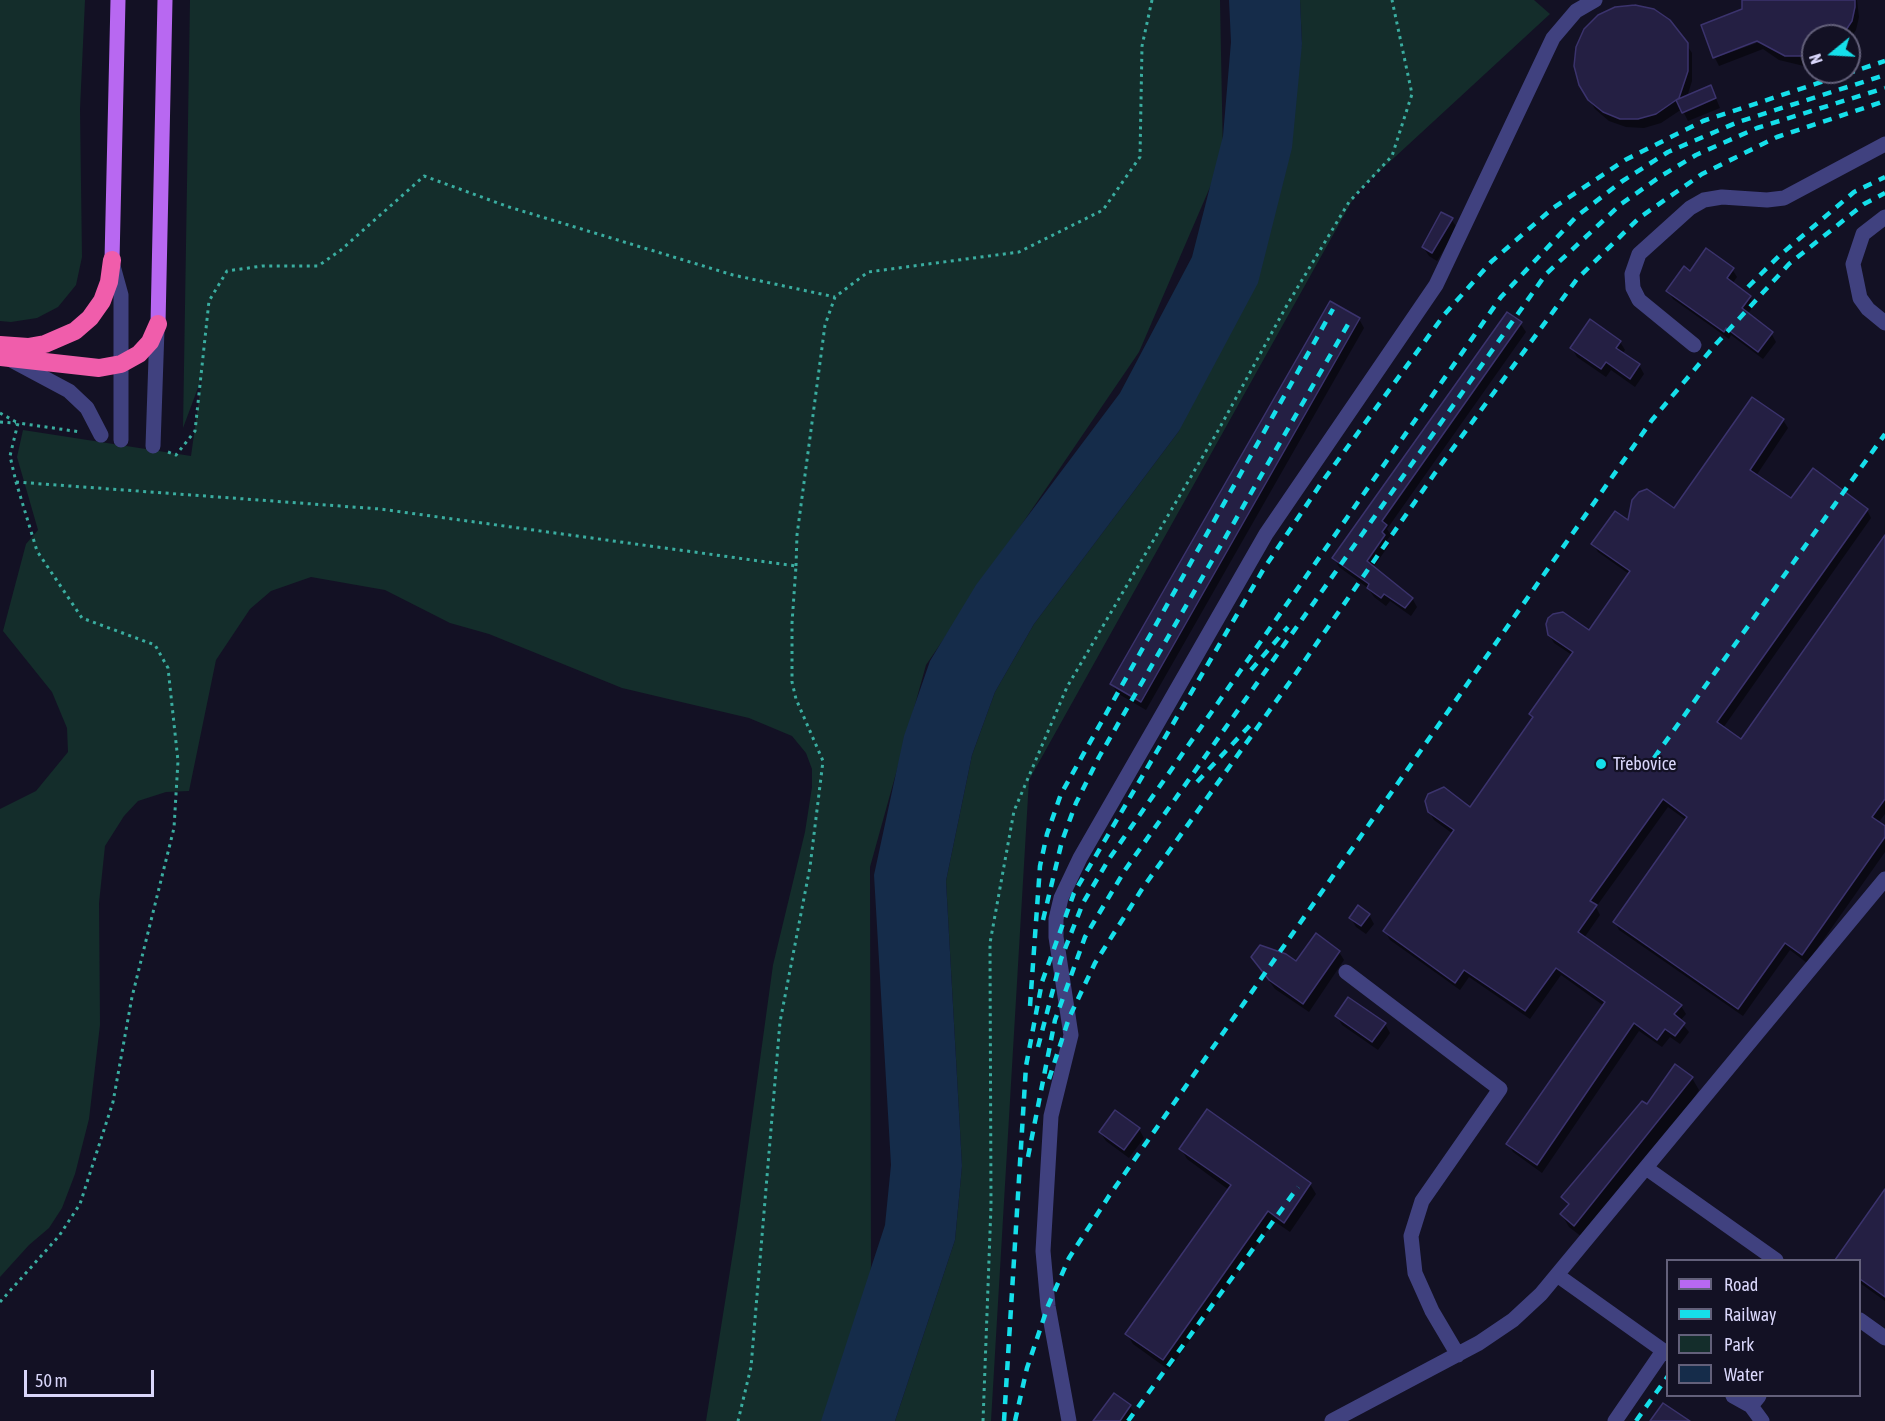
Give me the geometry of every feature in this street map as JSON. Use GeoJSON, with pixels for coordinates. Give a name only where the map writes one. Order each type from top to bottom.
{"type":"FeatureCollection","features":[{"type":"Feature","properties":{"kind":"highway"},"geometry":{"type":"LineString","coordinates":[[3,354],[45,345],[75,331],[90,318],[102,301],[109,282],[112,260]]}},
{"type":"Feature","properties":{"kind":"highway"},"geometry":{"type":"LineString","coordinates":[[3,354],[99,368],[121,364],[139,354],[150,342],[158,324]]}},
{"type":"Feature","properties":{"kind":"main road"},"geometry":{"type":"LineString","coordinates":[[112,260],[118,0]]}},
{"type":"Feature","properties":{"kind":"main road"},"geometry":{"type":"LineString","coordinates":[[158,324],[165,0]]}},
{"type":"Feature","properties":{"kind":"lane"},"geometry":{"type":"LineString","coordinates":[[1069,1421],[1048,1306],[1043,1251],[1050,1124],[1071,1035],[1056,937],[1056,919],[1061,898],[1091,839],[1266,534],[1436,285],[1553,38],[1576,11],[1595,0]]}},
{"type":"Feature","properties":{"kind":"lane"},"geometry":{"type":"LineString","coordinates":[[1694,345],[1639,300],[1633,288],[1632,274],[1640,254],[1690,208],[1704,200],[1722,197],[1767,200],[1784,198],[1885,144]]}},
{"type":"Feature","properties":{"kind":"lane"},"geometry":{"type":"LineString","coordinates":[[1885,217],[1863,234],[1853,264],[1860,298],[1868,309],[1885,323]]}},
{"type":"Feature","properties":{"kind":"lane"},"geometry":{"type":"LineString","coordinates":[[112,260],[121,296],[121,440]]}},
{"type":"Feature","properties":{"kind":"lane"},"geometry":{"type":"LineString","coordinates":[[153,446],[158,324]]}},
{"type":"Feature","properties":{"kind":"lane"},"geometry":{"type":"LineString","coordinates":[[3,354],[69,391],[87,408],[101,435]]}},
{"type":"Feature","properties":{"kind":"lane"},"geometry":{"type":"LineString","coordinates":[[1332,1421],[1458,1355],[1512,1320],[1557,1275],[1885,879]]}},
{"type":"Feature","properties":{"kind":"lane"},"geometry":{"type":"LineString","coordinates":[[1346,972],[1500,1089],[1430,1187],[1416,1213],[1412,1230],[1411,1249],[1415,1273],[1432,1311],[1458,1355]]}},
{"type":"Feature","properties":{"kind":"lane"},"geometry":{"type":"LineString","coordinates":[[1646,1168],[1775,1259]]}},
{"type":"Feature","properties":{"kind":"lane"},"geometry":{"type":"LineString","coordinates":[[1557,1275],[1665,1352],[1615,1421]]}},
{"type":"Feature","properties":{"kind":"lane"},"geometry":{"type":"LineString","coordinates":[[1861,1321],[1885,1338]]}},
{"type":"Feature","properties":{"kind":"lane"},"geometry":{"type":"LineString","coordinates":[[1740,1397],[1755,1401],[1762,1421]]}},
{"type":"Feature","properties":{"kind":"path"},"geometry":{"type":"LineString","coordinates":[[738,1421],[751,1368],[780,1022],[810,867],[823,761],[796,699],[792,682],[792,623],[797,535],[825,325],[835,297],[868,272],[1019,252],[1102,210],[1140,157],[1142,46],[1152,0]]}},
{"type":"Feature","properties":{"kind":"path"},"geometry":{"type":"LineString","coordinates":[[983,1421],[991,1206],[990,943],[1014,811],[1067,687],[1219,429],[1287,305],[1349,202],[1392,156],[1412,94],[1392,0]]}},
{"type":"Feature","properties":{"kind":"path"},"geometry":{"type":"LineString","coordinates":[[153,446],[176,455],[195,431],[209,301],[227,270],[262,266],[318,266],[341,250],[424,176],[509,207],[733,275],[835,297]]}},
{"type":"Feature","properties":{"kind":"path"},"geometry":{"type":"LineString","coordinates":[[0,412],[18,423]]}},
{"type":"Feature","properties":{"kind":"path"},"geometry":{"type":"LineString","coordinates":[[0,422],[101,435]]}},
{"type":"Feature","properties":{"kind":"path"},"geometry":{"type":"LineString","coordinates":[[0,1302],[59,1236],[80,1204],[112,1102],[132,997],[174,828],[178,760],[168,668],[155,645],[82,618],[37,551],[10,456],[18,423]]}},
{"type":"Feature","properties":{"kind":"path"},"geometry":{"type":"LineString","coordinates":[[16,482],[380,509],[796,566]]}},
{"type":"Feature","properties":{"kind":"green space"},"geometry":{"type":"Polygon","coordinates":[[[0,0],[85,0],[80,109],[82,257],[76,285],[58,307],[37,318],[11,322],[0,321],[0,0]]]}},
{"type":"Feature","properties":{"kind":"green space"},"geometry":{"type":"Polygon","coordinates":[[[190,0],[1220,0],[1223,157],[1139,352],[926,665],[870,867],[871,1265],[868,1314],[837,1421],[706,1421],[737,1227],[773,965],[805,832],[812,787],[812,769],[806,753],[792,736],[749,718],[622,688],[489,634],[450,623],[385,590],[311,577],[271,591],[250,609],[216,660],[189,791],[166,792],[138,801],[124,816],[105,846],[99,903],[100,1025],[89,1119],[75,1174],[62,1208],[49,1228],[29,1245],[0,1277],[0,809],[36,791],[68,752],[67,728],[52,692],[3,631],[26,544],[38,530],[17,457],[23,430],[191,456],[202,377],[183,428],[190,0]]]}},
{"type":"Feature","properties":{"kind":"green space"},"geometry":{"type":"Polygon","coordinates":[[[1300,0],[1534,0],[1550,14],[1357,192],[1029,780],[991,1421],[895,1421],[955,1240],[962,1166],[946,881],[972,755],[995,692],[1034,624],[1179,431],[1302,44],[1300,0]]]}},
{"type":"Feature","properties":{"kind":"water"},"geometry":{"type":"Polygon","coordinates":[[[1229,0],[1300,0],[1302,44],[1292,148],[1258,283],[1179,431],[1034,624],[995,692],[972,755],[946,881],[962,1166],[955,1240],[895,1421],[821,1421],[885,1225],[891,1165],[874,875],[904,736],[930,661],[976,585],[1120,393],[1192,257],[1223,136],[1231,42],[1229,0]]]}},
{"type":"Feature","properties":{"kind":"building"},"geometry":{"type":"Polygon","coordinates":[[[1742,0],[1855,0],[1850,24],[1801,24],[1801,56],[1785,56],[1757,41],[1713,58],[1701,25],[1742,9],[1742,0]]]}},
{"type":"Feature","properties":{"kind":"building"},"geometry":{"type":"Polygon","coordinates":[[[1635,5],[1654,9],[1670,20],[1688,43],[1688,71],[1679,98],[1656,114],[1638,119],[1620,119],[1603,112],[1588,100],[1579,85],[1574,66],[1576,47],[1584,29],[1598,15],[1615,7],[1635,5]]]}},
{"type":"Feature","properties":{"kind":"building"},"geometry":{"type":"Polygon","coordinates":[[[1711,85],[1716,98],[1682,113],[1676,100],[1711,85]]]}},
{"type":"Feature","properties":{"kind":"building"},"geometry":{"type":"Polygon","coordinates":[[[1441,212],[1453,218],[1432,253],[1422,247],[1441,212]]]}},
{"type":"Feature","properties":{"kind":"building"},"geometry":{"type":"Polygon","coordinates":[[[1706,248],[1734,268],[1727,278],[1751,296],[1742,308],[1773,332],[1758,352],[1726,328],[1724,332],[1666,291],[1684,266],[1690,271],[1706,248]]]}},
{"type":"Feature","properties":{"kind":"building"},"geometry":{"type":"Polygon","coordinates":[[[1330,301],[1360,318],[1141,702],[1110,684],[1330,301]]]}},
{"type":"Feature","properties":{"kind":"building"},"geometry":{"type":"Polygon","coordinates":[[[1507,312],[1522,322],[1382,521],[1387,525],[1382,532],[1385,535],[1367,561],[1413,598],[1405,608],[1384,594],[1381,598],[1367,588],[1369,584],[1332,558],[1507,312]]]}},
{"type":"Feature","properties":{"kind":"building"},"geometry":{"type":"Polygon","coordinates":[[[1590,319],[1621,341],[1616,348],[1640,364],[1630,379],[1606,362],[1601,369],[1570,348],[1590,319]]]}},
{"type":"Feature","properties":{"kind":"building"},"geometry":{"type":"Polygon","coordinates":[[[1752,397],[1784,419],[1750,470],[1791,498],[1813,468],[1868,509],[1717,722],[1741,739],[1885,535],[1885,799],[1872,817],[1885,826],[1885,837],[1802,955],[1785,943],[1738,1009],[1613,922],[1687,817],[1663,799],[1590,901],[1597,905],[1578,932],[1682,1005],[1674,1014],[1685,1023],[1675,1036],[1665,1029],[1657,1040],[1634,1023],[1537,1165],[1506,1144],[1605,1002],[1556,968],[1525,1011],[1464,970],[1455,983],[1383,931],[1454,830],[1428,812],[1425,801],[1428,794],[1444,787],[1470,807],[1533,717],[1529,714],[1573,652],[1548,635],[1546,624],[1548,618],[1553,614],[1563,612],[1589,630],[1630,571],[1591,544],[1615,511],[1628,520],[1632,500],[1639,492],[1647,489],[1674,508],[1752,397]]]}},
{"type":"Feature","properties":{"kind":"building"},"geometry":{"type":"Polygon","coordinates":[[[1358,905],[1370,914],[1361,926],[1349,918],[1358,905]]]}},
{"type":"Feature","properties":{"kind":"building"},"geometry":{"type":"Polygon","coordinates":[[[1316,933],[1340,951],[1303,1004],[1269,980],[1251,957],[1260,945],[1286,954],[1296,961],[1316,933]]]}},
{"type":"Feature","properties":{"kind":"building"},"geometry":{"type":"Polygon","coordinates":[[[1348,997],[1386,1023],[1372,1042],[1335,1016],[1348,997]]]}},
{"type":"Feature","properties":{"kind":"building"},"geometry":{"type":"Polygon","coordinates":[[[1675,1064],[1693,1077],[1574,1226],[1560,1214],[1569,1204],[1561,1197],[1642,1101],[1647,1104],[1675,1064]]]}},
{"type":"Feature","properties":{"kind":"building"},"geometry":{"type":"Polygon","coordinates":[[[1207,1109],[1311,1183],[1284,1223],[1268,1211],[1163,1360],[1125,1334],[1231,1185],[1179,1149],[1207,1109]]]}},
{"type":"Feature","properties":{"kind":"building"},"geometry":{"type":"Polygon","coordinates":[[[1115,1110],[1140,1128],[1124,1150],[1099,1132],[1115,1110]]]}},
{"type":"Feature","properties":{"kind":"building"},"geometry":{"type":"Polygon","coordinates":[[[1885,1189],[1885,1297],[1861,1280],[1861,1259],[1836,1259],[1885,1189]]]}},
{"type":"Feature","properties":{"kind":"building"},"geometry":{"type":"Polygon","coordinates":[[[1114,1393],[1131,1405],[1120,1421],[1093,1421],[1114,1393]]]}},
{"type":"Feature","properties":{"kind":"building"},"geometry":{"type":"Polygon","coordinates":[[[1663,1403],[1690,1421],[1650,1421],[1663,1403]]]}},
{"type":"Feature","properties":{"kind":"railway"},"geometry":{"type":"LineString","coordinates":[[1004,1421],[1026,1066],[1042,982],[1074,893],[1263,570],[1322,482],[1444,315],[1491,262],[1553,208],[1625,160],[1703,121],[1885,61]]}},
{"type":"Feature","properties":{"kind":"railway"},"geometry":{"type":"LineString","coordinates":[[1038,1047],[1061,959],[1083,903],[1109,859],[1501,297],[1577,216],[1621,182],[1668,152],[1738,122],[1885,75]]}},
{"type":"Feature","properties":{"kind":"railway"},"geometry":{"type":"LineString","coordinates":[[1028,1157],[1055,1020],[1085,937],[1125,870],[1546,274],[1621,204],[1696,155],[1757,128],[1885,88]]}},
{"type":"Feature","properties":{"kind":"railway"},"geometry":{"type":"LineString","coordinates":[[1049,1079],[1069,1018],[1095,963],[1142,889],[1435,473],[1577,279],[1639,218],[1702,174],[1777,137],[1885,101]]}},
{"type":"Feature","properties":{"kind":"railway"},"geometry":{"type":"LineString","coordinates":[[1748,287],[1779,256],[1854,192],[1885,177]]}},
{"type":"Feature","properties":{"kind":"railway"},"geometry":{"type":"LineString","coordinates":[[1015,1421],[1027,1368],[1048,1306],[1069,1258],[1109,1196],[1652,420],[1716,344],[1789,264],[1864,204],[1885,193]]}},
{"type":"Feature","properties":{"kind":"railway"},"geometry":{"type":"LineString","coordinates":[[1030,1006],[1040,866],[1047,834],[1061,794],[1333,309]]}},
{"type":"Feature","properties":{"kind":"railway"},"geometry":{"type":"LineString","coordinates":[[1043,920],[1062,841],[1076,803],[1099,757],[1350,321]]}},
{"type":"Feature","properties":{"kind":"railway"},"geometry":{"type":"LineString","coordinates":[[1654,758],[1885,434]]}},
{"type":"Feature","properties":{"kind":"railway"},"geometry":{"type":"LineString","coordinates":[[1251,670],[1288,627]]}},
{"type":"Feature","properties":{"kind":"railway"},"geometry":{"type":"LineString","coordinates":[[1197,782],[1254,721]]}},
{"type":"Feature","properties":{"kind":"railway"},"geometry":{"type":"LineString","coordinates":[[1128,1421],[1298,1187]]}},
{"type":"Feature","properties":{"kind":"railway"},"geometry":{"type":"LineString","coordinates":[[1636,1421],[1666,1379]]}},
{"type":"Feature","properties":{"kind":"place","name":"Třebovice"},"geometry":{"type":"Point","coordinates":[1601,764]}}]}
